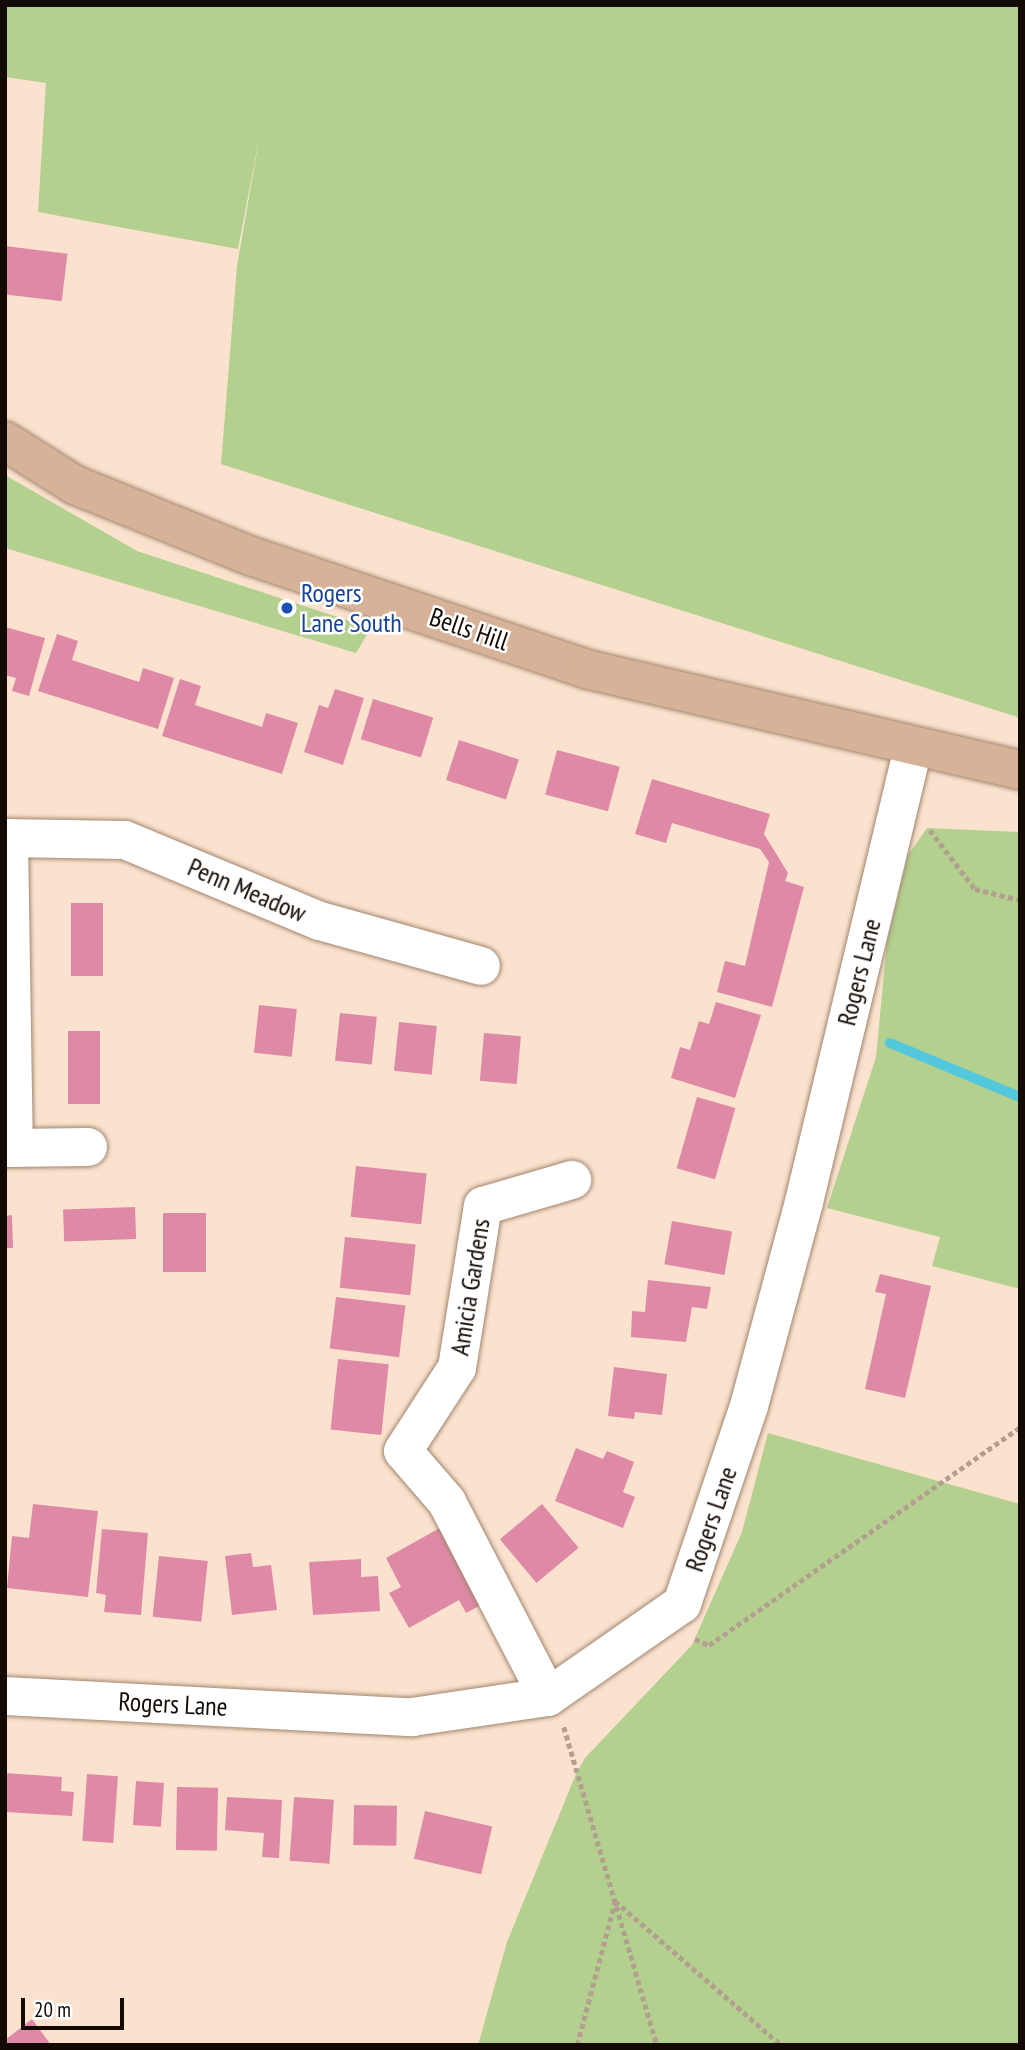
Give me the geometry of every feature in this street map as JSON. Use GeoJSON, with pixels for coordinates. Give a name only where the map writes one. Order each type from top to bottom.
{"type":"FeatureCollection","features":[{"type":"Feature","properties":{"kind":"main road","name":"Bells Hill"},"geometry":{"type":"LineString","coordinates":[[5,440],[75,485],[251,556],[586,669],[1020,770]]}},
{"type":"Feature","properties":{"kind":"street","name":"Rogers Lane"},"geometry":{"type":"LineString","coordinates":[[5,1696],[412,1717],[551,1695],[682,1604],[749,1406],[804,1202],[913,747]]}},
{"type":"Feature","properties":{"kind":"street","name":"Penn Meadow"},"geometry":{"type":"LineString","coordinates":[[88,1147],[10,1148],[7,838],[125,840],[320,921],[481,966]]}},
{"type":"Feature","properties":{"kind":"street","name":"Amicia Gardens"},"geometry":{"type":"LineString","coordinates":[[551,1695],[447,1502],[403,1451],[457,1368],[483,1206],[572,1180]]}},
{"type":"Feature","properties":{"kind":"path"},"geometry":{"type":"LineString","coordinates":[[901,798],[975,889],[1020,900]]}},
{"type":"Feature","properties":{"kind":"path"},"geometry":{"type":"LineString","coordinates":[[655,1623],[709,1645],[1020,1427]]}},
{"type":"Feature","properties":{"kind":"path"},"geometry":{"type":"LineString","coordinates":[[551,1695],[657,2045]]}},
{"type":"Feature","properties":{"kind":"path"},"geometry":{"type":"LineString","coordinates":[[577,2045],[615,1902]]}},
{"type":"Feature","properties":{"kind":"path"},"geometry":{"type":"LineString","coordinates":[[615,1902],[780,2045]]}},
{"type":"Feature","properties":{"kind":"green space"},"geometry":{"type":"Polygon","coordinates":[[[5,5],[1020,5],[1020,718],[221,464],[237,266],[260,134],[238,249],[38,212],[46,83],[5,77],[5,5]]]}},
{"type":"Feature","properties":{"kind":"green space"},"geometry":{"type":"Polygon","coordinates":[[[5,475],[137,551],[371,628],[356,653],[5,548],[5,475]]]}},
{"type":"Feature","properties":{"kind":"green space"},"geometry":{"type":"Polygon","coordinates":[[[927,828],[1020,832],[1020,1289],[932,1266],[940,1237],[827,1208],[876,1057],[887,942],[908,855],[927,828]]]}},
{"type":"Feature","properties":{"kind":"green space"},"geometry":{"type":"Polygon","coordinates":[[[768,1433],[1020,1504],[1020,2045],[478,2045],[507,1942],[576,1774],[585,1758],[692,1645],[742,1532],[768,1433]]]}},
{"type":"Feature","properties":{"kind":"building"},"geometry":{"type":"Polygon","coordinates":[[[5,246],[68,254],[62,301],[5,294],[5,246]]]}},
{"type":"Feature","properties":{"kind":"building"},"geometry":{"type":"Polygon","coordinates":[[[5,627],[45,638],[29,696],[12,691],[16,678],[5,675],[5,627]]]}},
{"type":"Feature","properties":{"kind":"building"},"geometry":{"type":"Polygon","coordinates":[[[57,634],[78,641],[72,660],[139,682],[143,668],[174,678],[158,729],[38,691],[57,634]]]}},
{"type":"Feature","properties":{"kind":"building"},"geometry":{"type":"Polygon","coordinates":[[[180,679],[201,686],[195,705],[262,727],[266,713],[298,723],[282,774],[162,736],[180,679]]]}},
{"type":"Feature","properties":{"kind":"building"},"geometry":{"type":"Polygon","coordinates":[[[335,689],[364,698],[343,765],[304,752],[319,705],[328,708],[335,689]]]}},
{"type":"Feature","properties":{"kind":"building"},"geometry":{"type":"Polygon","coordinates":[[[373,699],[433,717],[421,758],[361,739],[373,699]]]}},
{"type":"Feature","properties":{"kind":"building"},"geometry":{"type":"Polygon","coordinates":[[[459,740],[519,759],[506,799],[446,780],[459,740]]]}},
{"type":"Feature","properties":{"kind":"building"},"geometry":{"type":"Polygon","coordinates":[[[557,750],[620,767],[608,811],[545,794],[557,750]]]}},
{"type":"Feature","properties":{"kind":"building"},"geometry":{"type":"Polygon","coordinates":[[[652,779],[770,814],[764,834],[788,873],[785,881],[804,887],[772,1007],[717,992],[725,961],[745,966],[769,862],[760,849],[672,823],[666,843],[635,834],[652,779]]]}},
{"type":"Feature","properties":{"kind":"building"},"geometry":{"type":"Polygon","coordinates":[[[71,903],[103,903],[103,976],[71,976],[71,903]]]}},
{"type":"Feature","properties":{"kind":"building"},"geometry":{"type":"Polygon","coordinates":[[[716,1002],[761,1015],[735,1098],[671,1078],[680,1047],[690,1050],[699,1021],[709,1024],[716,1002]]]}},
{"type":"Feature","properties":{"kind":"building"},"geometry":{"type":"Polygon","coordinates":[[[259,1005],[297,1009],[292,1057],[254,1053],[259,1005]]]}},
{"type":"Feature","properties":{"kind":"building"},"geometry":{"type":"Polygon","coordinates":[[[340,1013],[377,1017],[372,1065],[335,1061],[340,1013]]]}},
{"type":"Feature","properties":{"kind":"building"},"geometry":{"type":"Polygon","coordinates":[[[399,1022],[437,1026],[432,1075],[394,1071],[399,1022]]]}},
{"type":"Feature","properties":{"kind":"building"},"geometry":{"type":"Polygon","coordinates":[[[68,1031],[100,1031],[100,1104],[68,1104],[68,1031]]]}},
{"type":"Feature","properties":{"kind":"building"},"geometry":{"type":"Polygon","coordinates":[[[484,1033],[521,1036],[517,1084],[480,1081],[484,1033]]]}},
{"type":"Feature","properties":{"kind":"building"},"geometry":{"type":"Polygon","coordinates":[[[697,1097],[735,1108],[715,1179],[677,1168],[697,1097]]]}},
{"type":"Feature","properties":{"kind":"building"},"geometry":{"type":"Polygon","coordinates":[[[356,1166],[427,1173],[421,1224],[351,1217],[356,1166]]]}},
{"type":"Feature","properties":{"kind":"building"},"geometry":{"type":"Polygon","coordinates":[[[135,1207],[136,1239],[64,1241],[63,1210],[135,1207]]]}},
{"type":"Feature","properties":{"kind":"building"},"geometry":{"type":"Polygon","coordinates":[[[163,1213],[206,1213],[206,1272],[163,1272],[163,1213]]]}},
{"type":"Feature","properties":{"kind":"building"},"geometry":{"type":"Polygon","coordinates":[[[12,1215],[13,1248],[5,1248],[5,1216],[12,1215]]]}},
{"type":"Feature","properties":{"kind":"building"},"geometry":{"type":"Polygon","coordinates":[[[672,1221],[732,1232],[724,1275],[664,1264],[672,1221]]]}},
{"type":"Feature","properties":{"kind":"building"},"geometry":{"type":"Polygon","coordinates":[[[345,1237],[416,1244],[410,1295],[340,1288],[345,1237]]]}},
{"type":"Feature","properties":{"kind":"building"},"geometry":{"type":"Polygon","coordinates":[[[880,1274],[931,1286],[905,1398],[865,1389],[886,1294],[875,1292],[880,1274]]]}},
{"type":"Feature","properties":{"kind":"building"},"geometry":{"type":"Polygon","coordinates":[[[648,1280],[711,1287],[707,1309],[692,1307],[686,1342],[631,1337],[632,1311],[645,1312],[648,1280]]]}},
{"type":"Feature","properties":{"kind":"building"},"geometry":{"type":"Polygon","coordinates":[[[336,1297],[405,1306],[399,1357],[330,1349],[336,1297]]]}},
{"type":"Feature","properties":{"kind":"building"},"geometry":{"type":"Polygon","coordinates":[[[338,1359],[389,1364],[381,1435],[331,1430],[338,1359]]]}},
{"type":"Feature","properties":{"kind":"building"},"geometry":{"type":"Polygon","coordinates":[[[614,1367],[667,1374],[662,1415],[635,1412],[634,1419],[608,1416],[614,1367]]]}},
{"type":"Feature","properties":{"kind":"building"},"geometry":{"type":"Polygon","coordinates":[[[576,1448],[603,1459],[607,1451],[634,1462],[623,1492],[635,1497],[623,1528],[555,1501],[576,1448]]]}},
{"type":"Feature","properties":{"kind":"building"},"geometry":{"type":"Polygon","coordinates":[[[33,1504],[98,1511],[88,1597],[7,1588],[12,1536],[29,1538],[33,1504]]]}},
{"type":"Feature","properties":{"kind":"building"},"geometry":{"type":"Polygon","coordinates":[[[542,1504],[579,1548],[537,1583],[500,1539],[542,1504]]]}},
{"type":"Feature","properties":{"kind":"building"},"geometry":{"type":"Polygon","coordinates":[[[447,1524],[490,1600],[466,1613],[459,1600],[409,1628],[389,1593],[401,1587],[386,1558],[447,1524]]]}},
{"type":"Feature","properties":{"kind":"building"},"geometry":{"type":"Polygon","coordinates":[[[102,1529],[148,1533],[141,1615],[104,1612],[106,1595],[96,1593],[102,1529]]]}},
{"type":"Feature","properties":{"kind":"building"},"geometry":{"type":"Polygon","coordinates":[[[251,1553],[253,1567],[271,1565],[277,1610],[232,1615],[225,1556],[251,1553]]]}},
{"type":"Feature","properties":{"kind":"building"},"geometry":{"type":"Polygon","coordinates":[[[159,1556],[208,1561],[201,1622],[153,1617],[159,1556]]]}},
{"type":"Feature","properties":{"kind":"building"},"geometry":{"type":"Polygon","coordinates":[[[361,1559],[361,1577],[378,1576],[380,1611],[313,1615],[309,1562],[361,1559]]]}},
{"type":"Feature","properties":{"kind":"building"},"geometry":{"type":"Polygon","coordinates":[[[5,1773],[62,1777],[61,1791],[74,1792],[72,1816],[5,1812],[5,1773]]]}},
{"type":"Feature","properties":{"kind":"building"},"geometry":{"type":"Polygon","coordinates":[[[87,1774],[118,1776],[113,1843],[82,1841],[87,1774]]]}},
{"type":"Feature","properties":{"kind":"building"},"geometry":{"type":"Polygon","coordinates":[[[136,1781],[164,1783],[161,1827],[133,1825],[136,1781]]]}},
{"type":"Feature","properties":{"kind":"building"},"geometry":{"type":"Polygon","coordinates":[[[177,1787],[218,1788],[217,1851],[176,1850],[177,1787]]]}},
{"type":"Feature","properties":{"kind":"building"},"geometry":{"type":"Polygon","coordinates":[[[227,1797],[282,1800],[279,1858],[262,1857],[264,1833],[225,1830],[227,1797]]]}},
{"type":"Feature","properties":{"kind":"building"},"geometry":{"type":"Polygon","coordinates":[[[294,1797],[334,1800],[329,1864],[290,1861],[294,1797]]]}},
{"type":"Feature","properties":{"kind":"building"},"geometry":{"type":"Polygon","coordinates":[[[354,1805],[397,1806],[396,1846],[353,1845],[354,1805]]]}},
{"type":"Feature","properties":{"kind":"building"},"geometry":{"type":"Polygon","coordinates":[[[425,1811],[492,1827],[481,1874],[414,1859],[425,1811]]]}},
{"type":"Feature","properties":{"kind":"building"},"geometry":{"type":"Polygon","coordinates":[[[32,2019],[51,2045],[5,2045],[5,2040],[32,2019]]]}},
{"type":"Feature","properties":{"kind":"waterway"},"geometry":{"type":"LineString","coordinates":[[890,1043],[1020,1097]]}},
{"type":"Feature","properties":{"kind":"place","name":"Rogers Lane South"},"geometry":{"type":"Point","coordinates":[287,608]}}]}
